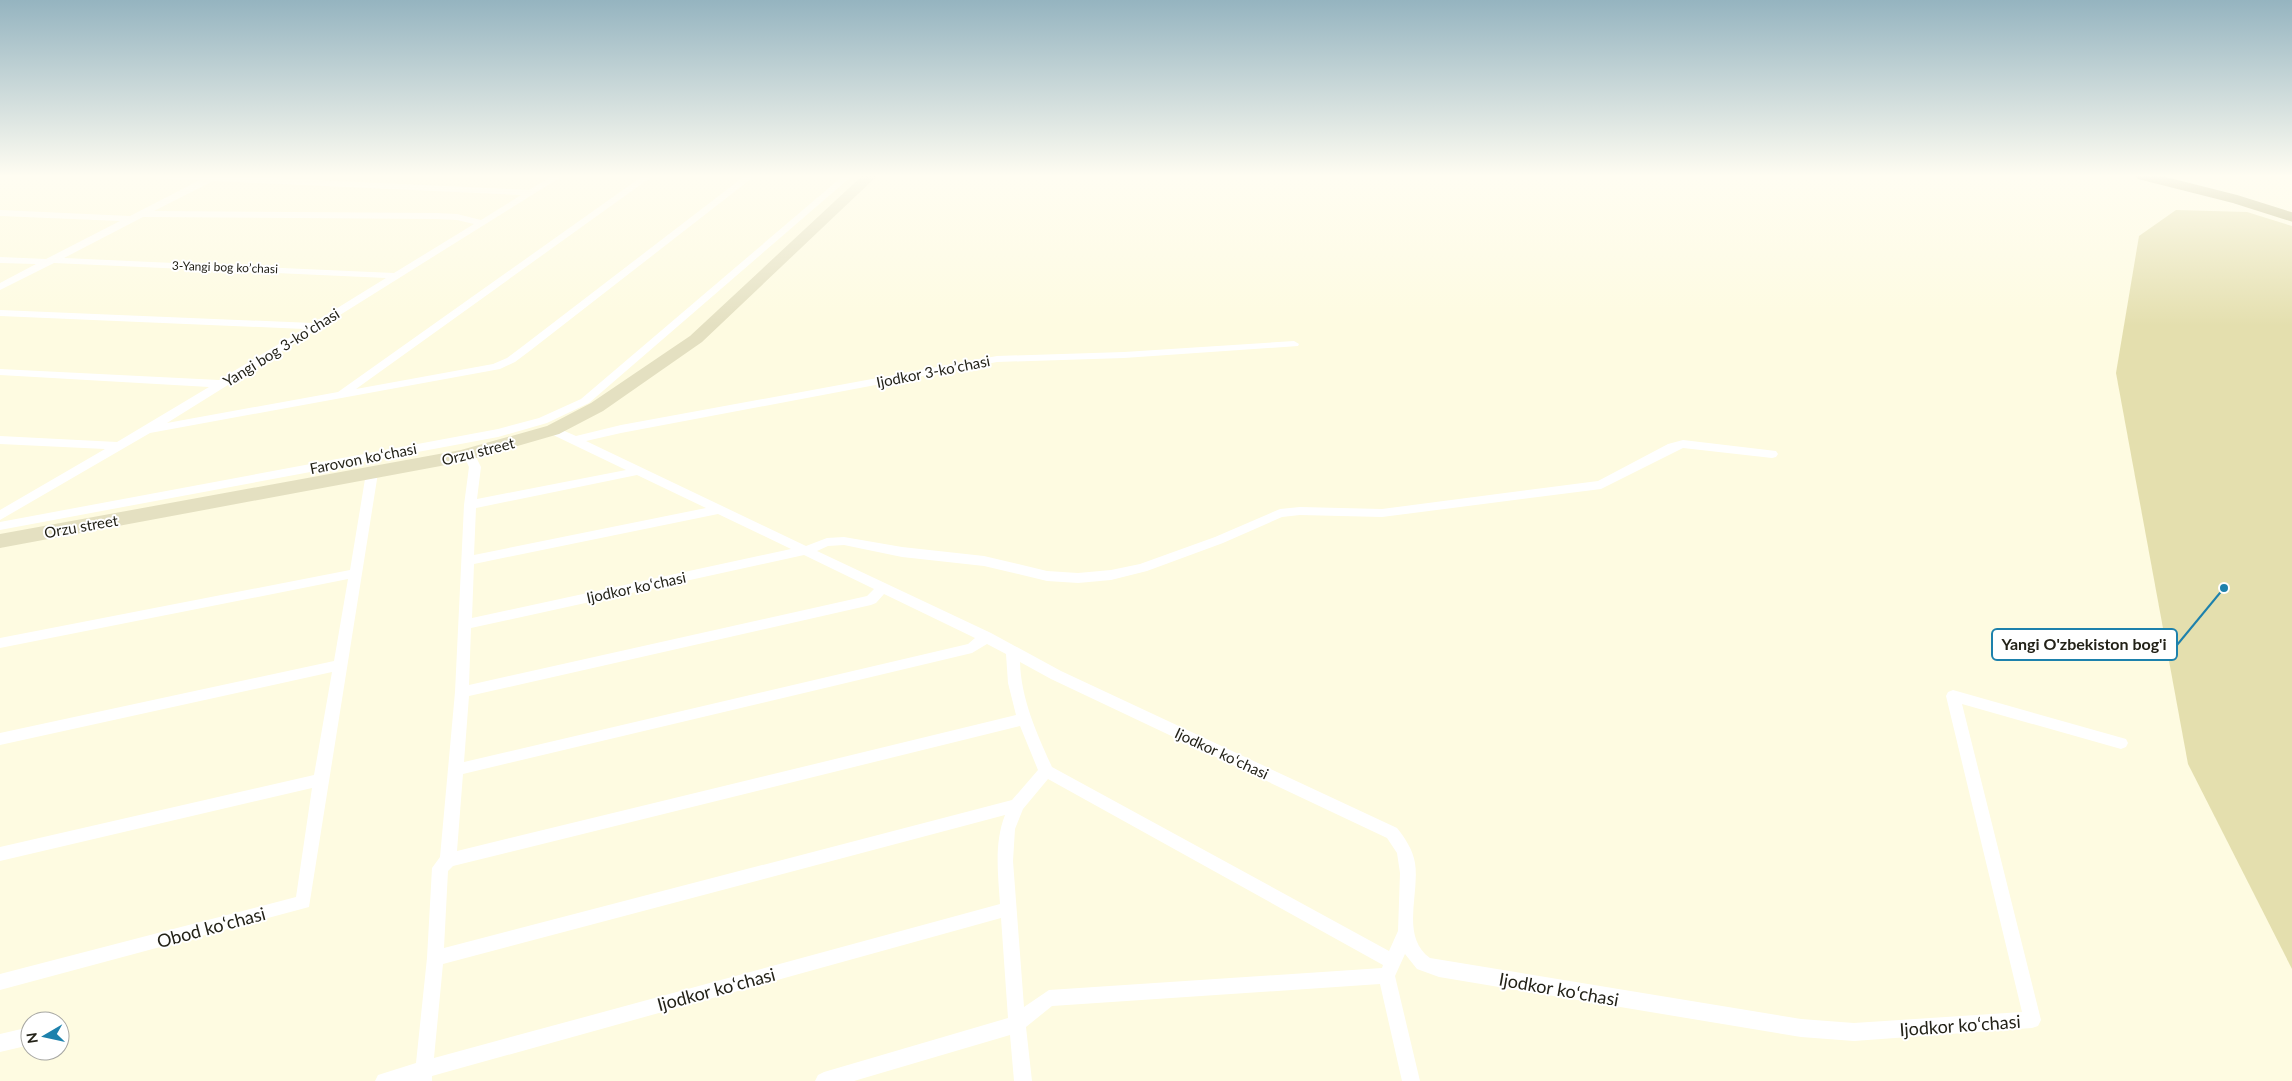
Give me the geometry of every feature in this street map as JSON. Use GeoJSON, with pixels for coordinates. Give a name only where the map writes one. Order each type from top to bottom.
{"type":"FeatureCollection","features":[{"type":"Feature","properties":{"kind":"main road","name":"Orzu street"},"geometry":{"type":"LineString","coordinates":[[0,541],[469,454],[553,430],[597,407],[696,340],[817,225]]}},
{"type":"Feature","properties":{"kind":"street"},"geometry":{"type":"LineString","coordinates":[[0,288],[120,225]]}},
{"type":"Feature","properties":{"kind":"street","name":"Yangi bog 3-koʼchasi"},"geometry":{"type":"LineString","coordinates":[[1,517],[117,446],[147,430],[479,225]]}},
{"type":"Feature","properties":{"kind":"street"},"geometry":{"type":"LineString","coordinates":[[338,396],[579,225]]}},
{"type":"Feature","properties":{"kind":"street"},"geometry":{"type":"LineString","coordinates":[[147,430],[481,370],[511,360],[686,225]]}},
{"type":"Feature","properties":{"kind":"street","name":"Farovon koʻchasi"},"geometry":{"type":"LineString","coordinates":[[1,517],[498,433],[538,424],[556,417],[592,395],[793,225]]}},
{"type":"Feature","properties":{"kind":"street","name":"3-Yangi bog koʼchasi"},"geometry":{"type":"LineString","coordinates":[[0,260],[398,276]]}},
{"type":"Feature","properties":{"kind":"street"},"geometry":{"type":"LineString","coordinates":[[0,313],[314,326]]}},
{"type":"Feature","properties":{"kind":"street","name":"Ijodkor 3-koʼchasi"},"geometry":{"type":"LineString","coordinates":[[576,440],[621,429],[997,359],[1114,355],[1294,344]]}},
{"type":"Feature","properties":{"kind":"street"},"geometry":{"type":"LineString","coordinates":[[0,372],[222,384]]}},
{"type":"Feature","properties":{"kind":"street","name":"Ijodkor koʻchasi"},"geometry":{"type":"LineString","coordinates":[[553,430],[986,637],[1056,675],[1392,833],[1400,842],[1407,862],[1405,933],[1410,949],[1421,963],[1439,969],[1801,1028],[1854,1032],[2032,1020],[1953,696],[2121,743]]}},
{"type":"Feature","properties":{"kind":"street"},"geometry":{"type":"LineString","coordinates":[[0,440],[117,446]]}},
{"type":"Feature","properties":{"kind":"street"},"geometry":{"type":"LineString","coordinates":[[807,550],[827,542],[844,541],[902,552],[984,561],[1048,576],[1078,578],[1111,575],[1142,568],[1219,540],[1280,513],[1300,511],[1382,513],[1601,485],[1672,447],[1683,444],[1772,454]]}},
{"type":"Feature","properties":{"kind":"street"},"geometry":{"type":"LineString","coordinates":[[448,860],[462,692],[470,505],[475,467],[469,454]]}},
{"type":"Feature","properties":{"kind":"street"},"geometry":{"type":"LineString","coordinates":[[470,505],[638,471]]}},
{"type":"Feature","properties":{"kind":"street","name":"Obod koʻchasi"},"geometry":{"type":"LineString","coordinates":[[0,982],[304,902],[321,780],[372,473]]}},
{"type":"Feature","properties":{"kind":"street"},"geometry":{"type":"LineString","coordinates":[[468,561],[721,509]]}},
{"type":"Feature","properties":{"kind":"street","name":"Ijodkor koʻchasi"},"geometry":{"type":"LineString","coordinates":[[466,624],[807,550]]}},
{"type":"Feature","properties":{"kind":"street"},"geometry":{"type":"LineString","coordinates":[[0,643],[356,573]]}},
{"type":"Feature","properties":{"kind":"street"},"geometry":{"type":"LineString","coordinates":[[462,692],[871,600],[883,587]]}},
{"type":"Feature","properties":{"kind":"street"},"geometry":{"type":"LineString","coordinates":[[454,770],[972,648],[986,637]]}},
{"type":"Feature","properties":{"kind":"street"},"geometry":{"type":"LineString","coordinates":[[1013,652],[1012,669],[1024,719],[1046,771],[1389,968],[1411,1081]]}},
{"type":"Feature","properties":{"kind":"street"},"geometry":{"type":"LineString","coordinates":[[0,739],[340,665]]}},
{"type":"Feature","properties":{"kind":"street"},"geometry":{"type":"LineString","coordinates":[[424,1075],[435,958],[440,868],[448,860],[1024,719]]}},
{"type":"Feature","properties":{"kind":"street"},"geometry":{"type":"LineString","coordinates":[[1024,1081],[1017,1024],[1008,909],[1005,861],[1007,830],[1017,805],[1046,771]]}},
{"type":"Feature","properties":{"kind":"street"},"geometry":{"type":"LineString","coordinates":[[0,854],[321,780]]}},
{"type":"Feature","properties":{"kind":"street"},"geometry":{"type":"LineString","coordinates":[[435,958],[1017,805]]}},
{"type":"Feature","properties":{"kind":"street","name":"Ijodkor koʻchasi"},"geometry":{"type":"LineString","coordinates":[[384,1081],[424,1075],[1008,909]]}},
{"type":"Feature","properties":{"kind":"street","name":"Ijodkor koʻchasi"},"geometry":{"type":"LineString","coordinates":[[1389,968],[1405,933]]}},
{"type":"Feature","properties":{"kind":"street"},"geometry":{"type":"LineString","coordinates":[[824,1081],[1017,1024],[1049,998],[1389,968]]}},
{"type":"Feature","properties":{"kind":"street"},"geometry":{"type":"LineString","coordinates":[[0,1043],[20,1038]]}},
{"type":"Feature","properties":{"kind":"shaded area"},"geometry":{"type":"Polygon","coordinates":[[[2154,225],[2292,226],[2292,969],[2188,764],[2116,373],[2139,236],[2154,225]]]}},
{"type":"Feature","properties":{"kind":"place","name":"Yangi O'zbekiston bog'i"},"geometry":{"type":"Point","coordinates":[2224,588]}}]}
